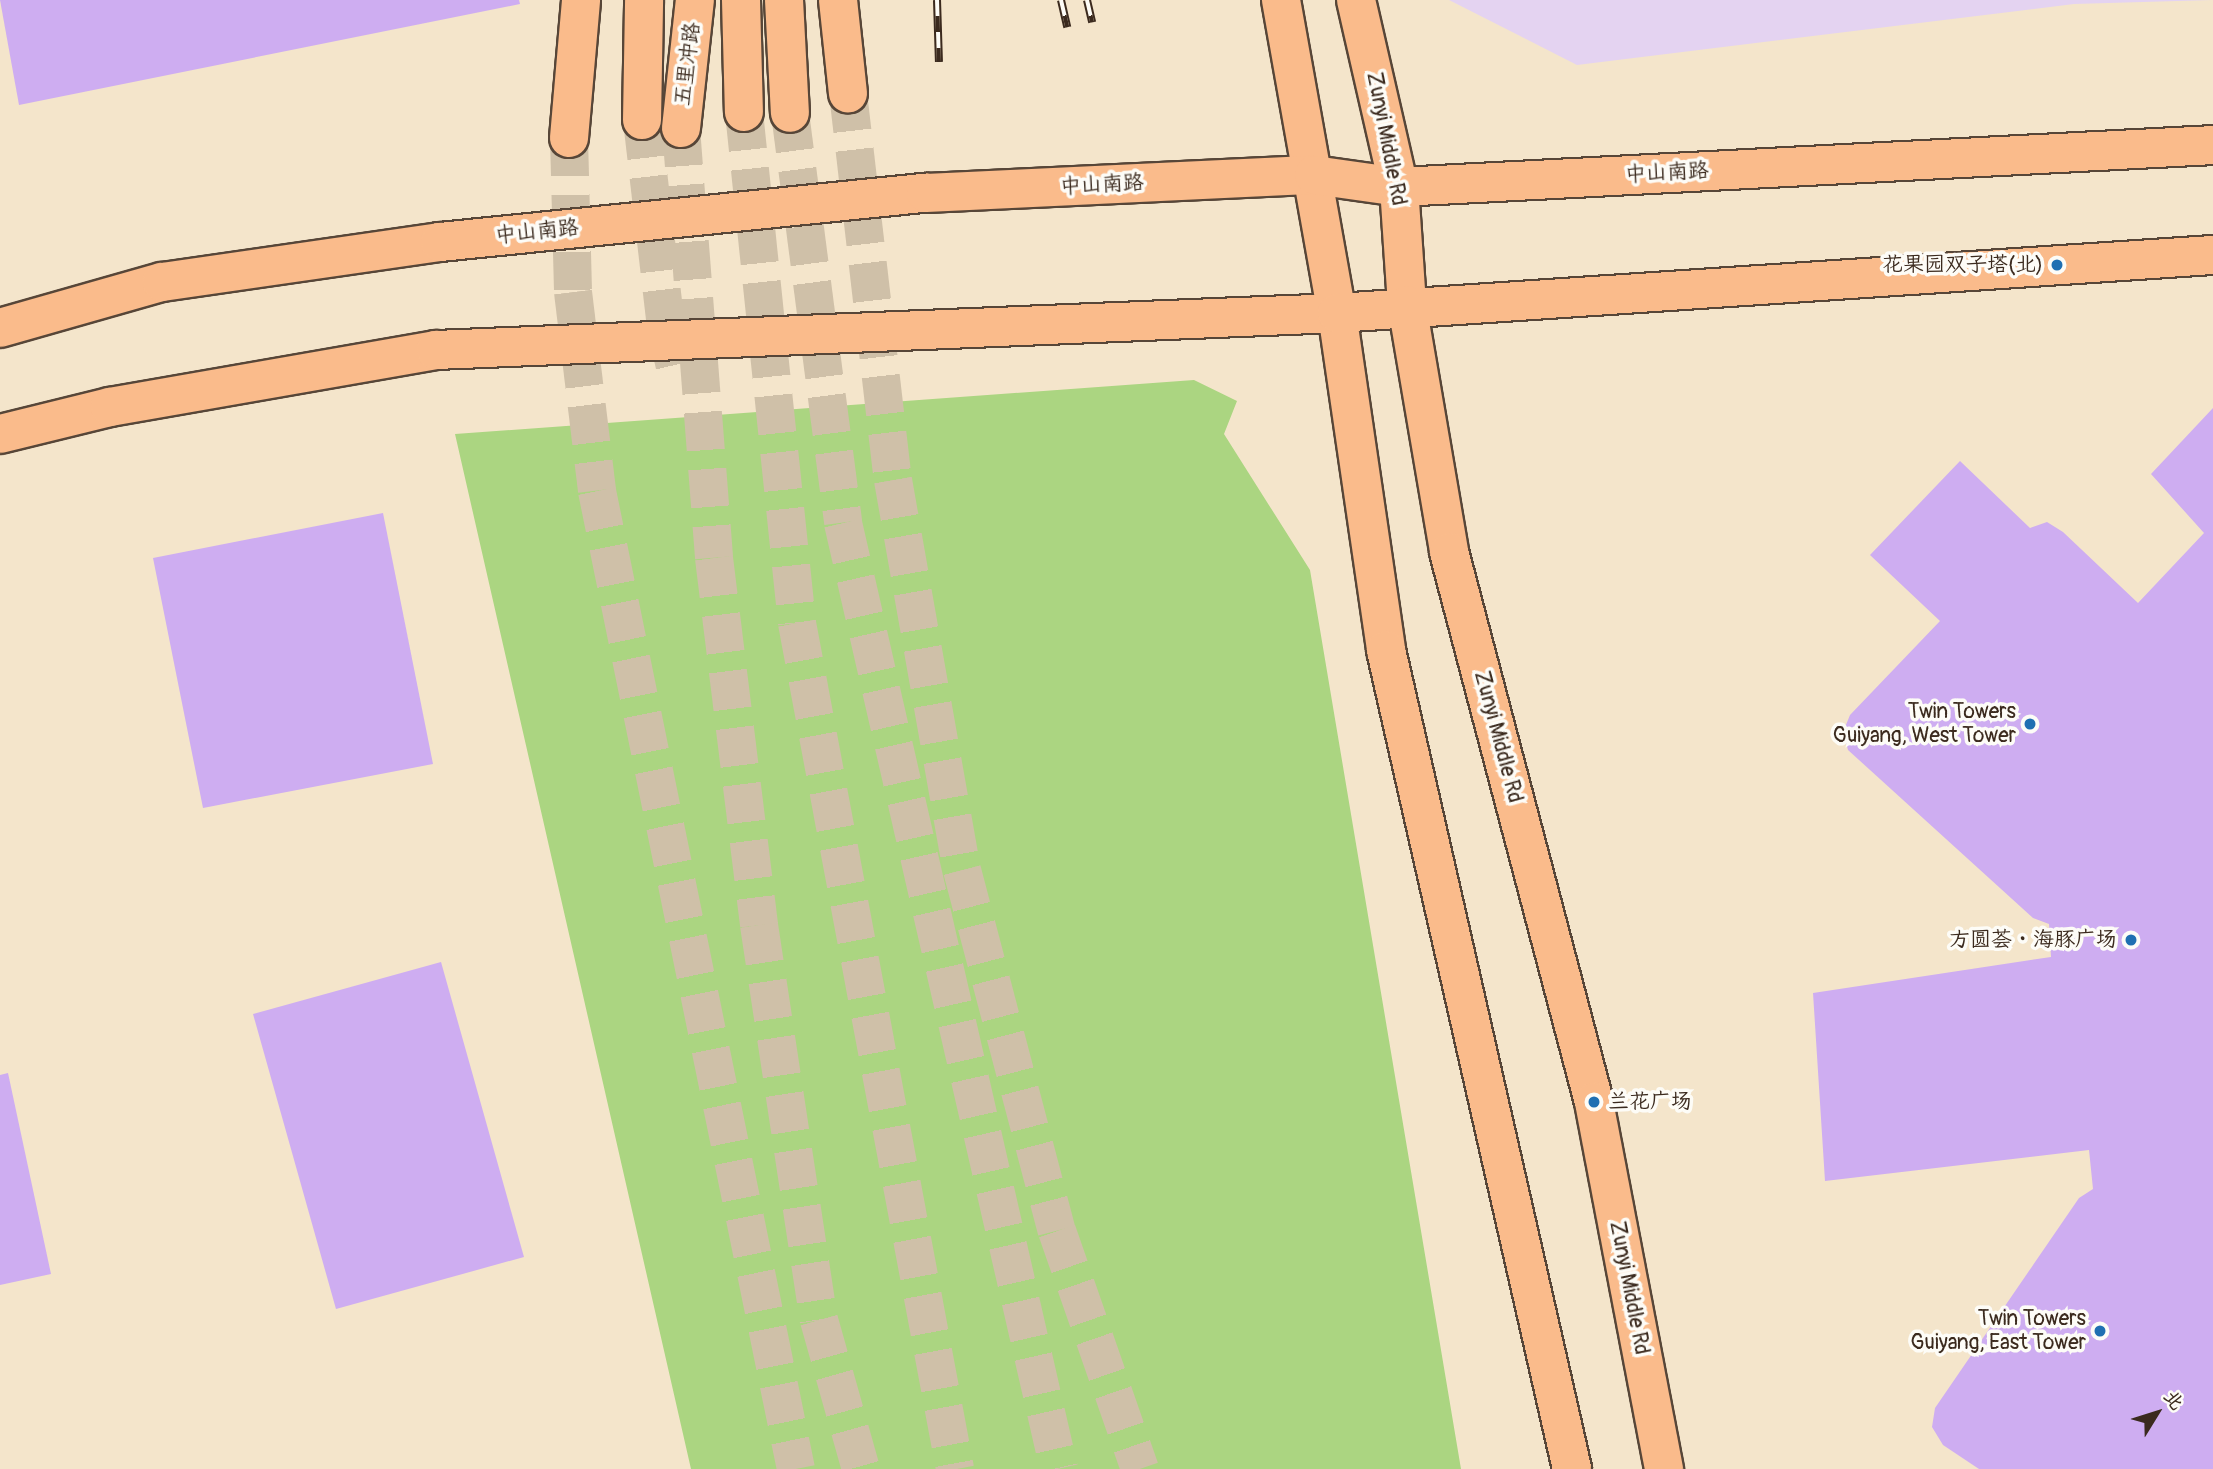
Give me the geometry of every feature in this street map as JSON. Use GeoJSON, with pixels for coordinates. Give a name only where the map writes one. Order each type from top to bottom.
{"type":"FeatureCollection","features":[{"type":"Feature","properties":{"kind":"main road"},"geometry":{"type":"LineString","coordinates":[[569,138],[581,0]]}},
{"type":"Feature","properties":{"kind":"main road"},"geometry":{"type":"LineString","coordinates":[[642,120],[644,0]]}},
{"type":"Feature","properties":{"kind":"main road","name":"五里冲路"},"geometry":{"type":"LineString","coordinates":[[681,128],[695,0]]}},
{"type":"Feature","properties":{"kind":"main road"},"geometry":{"type":"LineString","coordinates":[[741,0],[744,112]]}},
{"type":"Feature","properties":{"kind":"main road"},"geometry":{"type":"LineString","coordinates":[[784,0],[790,113]]}},
{"type":"Feature","properties":{"kind":"main road"},"geometry":{"type":"LineString","coordinates":[[838,0],[848,93]]}},
{"type":"Feature","properties":{"kind":"main road"},"geometry":{"type":"LineString","coordinates":[[1281,0],[1337,313],[1386,650],[1572,1469]]}},
{"type":"Feature","properties":{"kind":"main road","name":"Zunyi Middle Rd"},"geometry":{"type":"LineString","coordinates":[[1356,0],[1399,187],[1407,306],[1449,552],[1594,1102],[1664,1469]]}},
{"type":"Feature","properties":{"kind":"main road","name":"中山南路"},"geometry":{"type":"LineString","coordinates":[[0,328],[162,282],[440,242],[926,193],[1314,175],[1399,187],[2213,145]]}},
{"type":"Feature","properties":{"kind":"main road"},"geometry":{"type":"LineString","coordinates":[[0,434],[110,407],[436,350],[1337,313],[1407,306],[2213,255]]}},
{"type":"Feature","properties":{"kind":"shaded area"},"geometry":{"type":"Polygon","coordinates":[[[1449,0],[2212,0],[2074,4],[1577,65],[1449,0]]]}},
{"type":"Feature","properties":{"kind":"green space"},"geometry":{"type":"Polygon","coordinates":[[[1194,380],[1237,401],[1224,434],[1310,570],[1461,1469],[691,1469],[455,434],[1194,380]]]}},
{"type":"Feature","properties":{"kind":"building"},"geometry":{"type":"Polygon","coordinates":[[[0,0],[519,0],[520,4],[19,105],[0,0]]]}},
{"type":"Feature","properties":{"kind":"building","name":"方圆荟・海豚广场"},"geometry":{"type":"Polygon","coordinates":[[[2213,408],[2213,1469],[1979,1469],[1943,1445],[1932,1427],[1935,1408],[2079,1198],[2093,1189],[2089,1150],[1825,1181],[1813,993],[2051,957],[2049,924],[2033,918],[1848,750],[1843,732],[1850,715],[1940,621],[1870,555],[1960,461],[2030,528],[2047,522],[2063,532],[2138,603],[2204,533],[2151,474],[2213,408]]]}},
{"type":"Feature","properties":{"kind":"building"},"geometry":{"type":"Polygon","coordinates":[[[383,513],[433,764],[203,808],[153,558],[383,513]]]}},
{"type":"Feature","properties":{"kind":"building"},"geometry":{"type":"Polygon","coordinates":[[[441,962],[524,1257],[336,1309],[253,1014],[441,962]]]}},
{"type":"Feature","properties":{"kind":"building"},"geometry":{"type":"Polygon","coordinates":[[[8,1073],[51,1274],[0,1285],[0,1075],[8,1073]]]}},
{"type":"Feature","properties":{"kind":"tunnel"},"geometry":{"type":"LineString","coordinates":[[848,93],[893,480],[962,870],[1057,1231],[1140,1469]]}},
{"type":"Feature","properties":{"kind":"tunnel"},"geometry":{"type":"LineString","coordinates":[[744,112],[797,623],[955,1469]]}},
{"type":"Feature","properties":{"kind":"tunnel"},"geometry":{"type":"LineString","coordinates":[[790,113],[843,523],[1059,1469]]}},
{"type":"Feature","properties":{"kind":"tunnel"},"geometry":{"type":"LineString","coordinates":[[642,120],[666,328],[676,371]]}},
{"type":"Feature","properties":{"kind":"tunnel"},"geometry":{"type":"LineString","coordinates":[[681,128],[714,558],[759,925],[819,1320],[861,1469]]}},
{"type":"Feature","properties":{"kind":"tunnel"},"geometry":{"type":"LineString","coordinates":[[569,138],[573,292],[597,491],[796,1469]]}},
{"type":"Feature","properties":{"kind":"railway"},"geometry":{"type":"LineString","coordinates":[[937,0],[939,62]]}},
{"type":"Feature","properties":{"kind":"railway"},"geometry":{"type":"LineString","coordinates":[[1061,0],[1067,27]]}},
{"type":"Feature","properties":{"kind":"railway"},"geometry":{"type":"LineString","coordinates":[[1087,0],[1092,22]]}},
{"type":"Feature","properties":{"kind":"place","name":"花果园双子塔(北)"},"geometry":{"type":"Point","coordinates":[2057,265]}},
{"type":"Feature","properties":{"kind":"place","name":"Twin Towers Guiyang, West Tower"},"geometry":{"type":"Point","coordinates":[2030,724]}},
{"type":"Feature","properties":{"kind":"place","name":"方圆荟・海豚广场"},"geometry":{"type":"Point","coordinates":[2131,940]}},
{"type":"Feature","properties":{"kind":"place","name":"兰花广场"},"geometry":{"type":"Point","coordinates":[1594,1102]}},
{"type":"Feature","properties":{"kind":"place","name":"Twin Towers Guiyang, East Tower"},"geometry":{"type":"Point","coordinates":[2100,1331]}}]}
